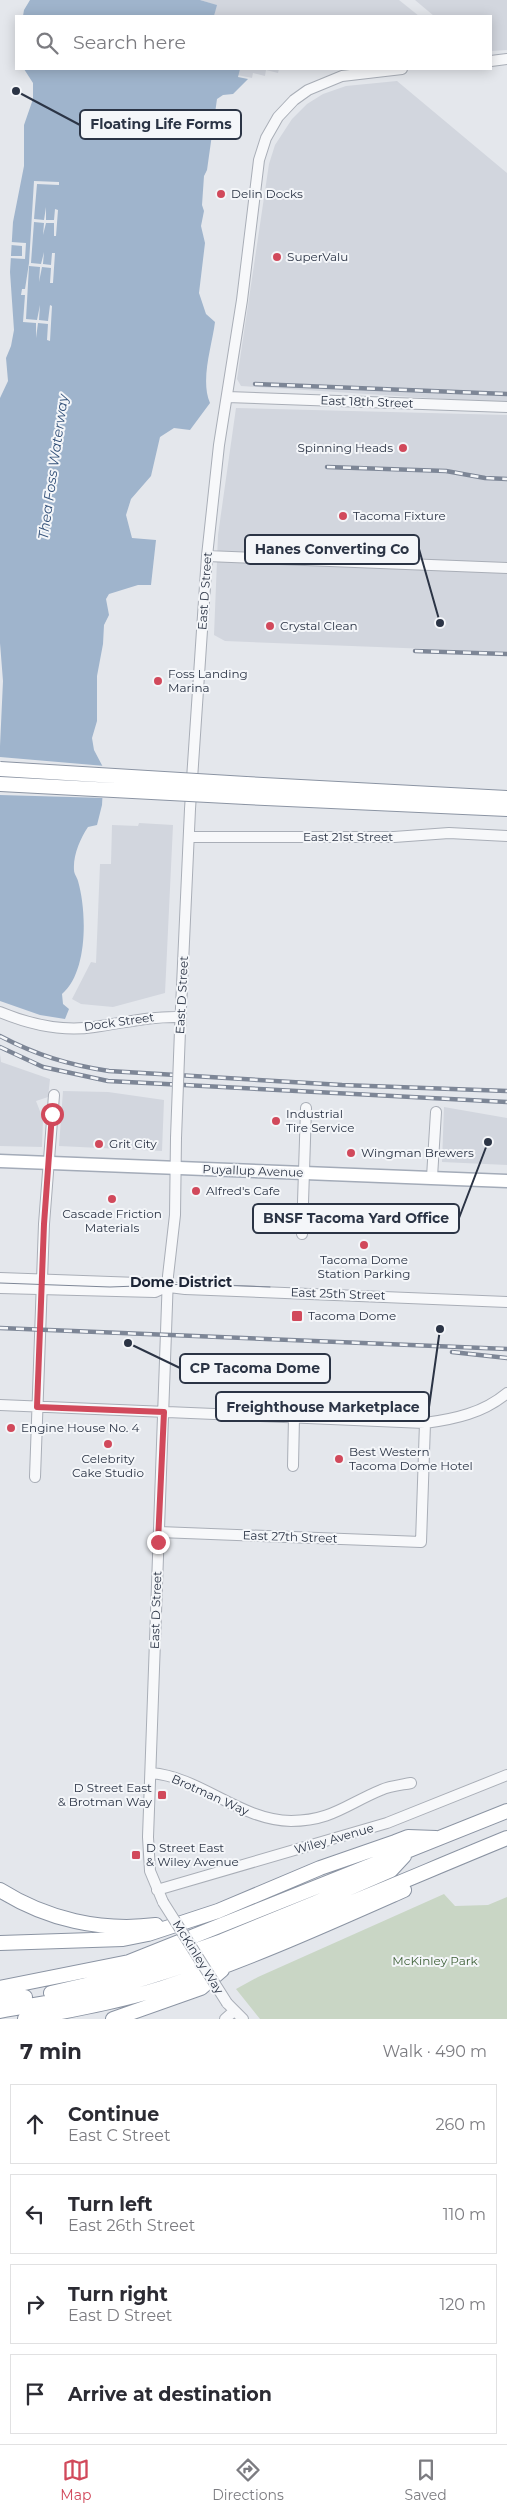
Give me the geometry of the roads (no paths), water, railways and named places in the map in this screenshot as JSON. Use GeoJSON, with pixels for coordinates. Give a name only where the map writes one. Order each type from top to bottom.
{"type":"FeatureCollection","features":[{"type":"Feature","properties":{"kind":"highway"},"geometry":{"type":"LineString","coordinates":[[0,769],[246,790],[507,809]]}},
{"type":"Feature","properties":{"kind":"highway"},"geometry":{"type":"LineString","coordinates":[[0,784],[507,798]]}},
{"type":"Feature","properties":{"kind":"highway"},"geometry":{"type":"LineString","coordinates":[[0,1988],[129,1962],[507,1812]]}},
{"type":"Feature","properties":{"kind":"highway"},"geometry":{"type":"LineString","coordinates":[[0,1943],[123,1939],[148,1934],[218,1911],[320,1868],[408,1837],[444,1838]]}},
{"type":"Feature","properties":{"kind":"highway"},"geometry":{"type":"LineString","coordinates":[[0,2010],[87,1995],[183,1967],[293,1926],[507,1838]]}},
{"type":"Feature","properties":{"kind":"highway"},"geometry":{"type":"LineString","coordinates":[[25,2019],[128,1998],[229,1964],[302,1936],[507,1844]]}},
{"type":"Feature","properties":{"kind":"highway"},"geometry":{"type":"LineString","coordinates":[[0,2000],[42,1994],[120,1977],[163,1962],[315,1903],[391,1870],[408,1852]]}},
{"type":"Feature","properties":{"kind":"highway"},"geometry":{"type":"LineString","coordinates":[[0,1881],[44,1908],[81,1922]]}},
{"type":"Feature","properties":{"kind":"highway"},"geometry":{"type":"LineString","coordinates":[[0,1890],[42,1911],[103,1926],[136,1927],[193,1919]]}},
{"type":"Feature","properties":{"kind":"highway"},"geometry":{"type":"LineString","coordinates":[[129,2019],[201,1988],[229,1964]]}},
{"type":"Feature","properties":{"kind":"highway"},"geometry":{"type":"LineString","coordinates":[[113,2019],[163,2003]]}},
{"type":"Feature","properties":{"kind":"main road","name":"Puyallup Avenue"},"geometry":{"type":"LineString","coordinates":[[0,1161],[507,1181]]}},
{"type":"Feature","properties":{"kind":"street"},"geometry":{"type":"LineString","coordinates":[[492,61],[507,59]]}},
{"type":"Feature","properties":{"kind":"street","name":"East D Street"},"geometry":{"type":"LineString","coordinates":[[157,1890],[148,1862],[168,1286],[174,1215],[189,842],[207,556],[219,445],[259,160],[266,138],[285,109],[302,94],[330,80],[353,74],[392,70]]}},
{"type":"Feature","properties":{"kind":"street","name":"East 18th Street"},"geometry":{"type":"LineString","coordinates":[[227,397],[507,407]]}},
{"type":"Feature","properties":{"kind":"street"},"geometry":{"type":"LineString","coordinates":[[207,556],[507,568]]}},
{"type":"Feature","properties":{"kind":"street","name":"East 21st Street"},"geometry":{"type":"LineString","coordinates":[[189,842],[394,837],[450,833],[507,836]]}},
{"type":"Feature","properties":{"kind":"street","name":"Dock Street"},"geometry":{"type":"LineString","coordinates":[[0,1012],[42,1026],[73,1028],[92,1028],[136,1019],[181,1017]]}},
{"type":"Feature","properties":{"kind":"street"},"geometry":{"type":"LineString","coordinates":[[35,1477],[48,1163],[54,1095]]}},
{"type":"Feature","properties":{"kind":"street"},"geometry":{"type":"LineString","coordinates":[[302,1234],[306,1108]]}},
{"type":"Feature","properties":{"kind":"street"},"geometry":{"type":"LineString","coordinates":[[432,1177],[436,1112]]}},
{"type":"Feature","properties":{"kind":"street","name":"East 25th Street"},"geometry":{"type":"LineString","coordinates":[[0,1278],[42,1284],[156,1292],[168,1286],[507,1302]]}},
{"type":"Feature","properties":{"kind":"street","name":"East 25th Street"},"geometry":{"type":"LineString","coordinates":[[0,1288],[42,1284]]}},
{"type":"Feature","properties":{"kind":"street"},"geometry":{"type":"LineString","coordinates":[[0,1405],[425,1423],[468,1414],[493,1403],[507,1394]]}},
{"type":"Feature","properties":{"kind":"street"},"geometry":{"type":"LineString","coordinates":[[293,1466],[294,1417]]}},
{"type":"Feature","properties":{"kind":"street","name":"East 27th Street"},"geometry":{"type":"LineString","coordinates":[[159,1532],[421,1542],[425,1423]]}},
{"type":"Feature","properties":{"kind":"street","name":"Brotman Way"},"geometry":{"type":"LineString","coordinates":[[150,1773],[174,1778],[255,1815],[284,1820],[306,1820],[328,1816],[381,1790],[410,1783]]}},
{"type":"Feature","properties":{"kind":"street","name":"Wiley Avenue"},"geometry":{"type":"LineString","coordinates":[[157,1890],[387,1823],[507,1775]]}},
{"type":"Feature","properties":{"kind":"street","name":"McKinley Way"},"geometry":{"type":"LineString","coordinates":[[157,1890],[231,2007],[243,2019]]}},
{"type":"Feature","properties":{"kind":"street"},"geometry":{"type":"LineString","coordinates":[[225,2019],[231,2007]]}},
{"type":"Feature","properties":{"kind":"water"},"geometry":{"type":"Polygon","coordinates":[[[30,0],[200,0],[217,5],[214,15],[23,15],[30,0]]]}},
{"type":"Feature","properties":{"kind":"water","name":"Thea Foss Waterway"},"geometry":{"type":"Polygon","coordinates":[[[25,70],[240,70],[238,77],[248,79],[233,94],[223,95],[217,99],[207,170],[204,176],[202,205],[204,211],[201,226],[205,243],[199,293],[206,314],[215,322],[206,374],[207,394],[210,403],[190,430],[174,428],[160,437],[151,476],[131,499],[126,515],[132,538],[156,540],[151,585],[138,585],[109,594],[106,599],[109,615],[104,625],[103,644],[97,676],[97,721],[92,738],[94,750],[104,769],[102,805],[97,825],[88,827],[80,842],[74,864],[74,871],[81,894],[84,925],[81,957],[77,971],[71,984],[62,994],[63,1004],[69,1009],[65,1019],[40,1015],[0,1001],[0,746],[3,681],[0,643],[0,398],[8,381],[6,358],[11,346],[14,330],[10,272],[13,222],[24,166],[24,125],[33,99],[33,83],[25,70]]]}},
{"type":"Feature","properties":{"kind":"tram line"},"geometry":{"type":"LineString","coordinates":[[0,1283],[110,1287],[190,1284],[270,1287]]}},
{"type":"Feature","properties":{"kind":"railway"},"geometry":{"type":"LineString","coordinates":[[255,384],[507,394]]}},
{"type":"Feature","properties":{"kind":"railway"},"geometry":{"type":"LineString","coordinates":[[327,467],[446,471],[485,478],[507,479]]}},
{"type":"Feature","properties":{"kind":"railway"},"geometry":{"type":"LineString","coordinates":[[415,651],[507,654]]}},
{"type":"Feature","properties":{"kind":"railway"},"geometry":{"type":"LineString","coordinates":[[0,1036],[27,1049],[53,1058],[80,1066],[109,1071],[342,1085],[507,1091]]}},
{"type":"Feature","properties":{"kind":"railway"},"geometry":{"type":"LineString","coordinates":[[0,1047],[43,1067],[108,1081],[507,1102]]}},
{"type":"Feature","properties":{"kind":"railway"},"geometry":{"type":"LineString","coordinates":[[0,1328],[507,1349]]}},
{"type":"Feature","properties":{"kind":"railway"},"geometry":{"type":"LineString","coordinates":[[452,1352],[507,1358]]}},
{"type":"Feature","properties":{"kind":"place","name":"Floating Life Forms"},"geometry":{"type":"Point","coordinates":[16,91]}},
{"type":"Feature","properties":{"kind":"place","name":"Delin Docks"},"geometry":{"type":"Point","coordinates":[221,194]}},
{"type":"Feature","properties":{"kind":"place","name":"SuperValu"},"geometry":{"type":"Point","coordinates":[277,257]}},
{"type":"Feature","properties":{"kind":"place","name":"Spinning Heads"},"geometry":{"type":"Point","coordinates":[403,448]}},
{"type":"Feature","properties":{"kind":"place","name":"Tacoma Fixture"},"geometry":{"type":"Point","coordinates":[343,516]}},
{"type":"Feature","properties":{"kind":"place","name":"Hanes Converting Co"},"geometry":{"type":"Point","coordinates":[440,623]}},
{"type":"Feature","properties":{"kind":"place","name":"Crystal Clean"},"geometry":{"type":"Point","coordinates":[270,626]}},
{"type":"Feature","properties":{"kind":"place","name":"Foss Landing Marina"},"geometry":{"type":"Point","coordinates":[158,681]}},
{"type":"Feature","properties":{"kind":"place","name":"Industrial Tire Service"},"geometry":{"type":"Point","coordinates":[276,1121]}},
{"type":"Feature","properties":{"kind":"place","name":"BNSF Tacoma Yard Office"},"geometry":{"type":"Point","coordinates":[488,1142]}},
{"type":"Feature","properties":{"kind":"place","name":"Grit City"},"geometry":{"type":"Point","coordinates":[99,1144]}},
{"type":"Feature","properties":{"kind":"place","name":"Wingman Brewers"},"geometry":{"type":"Point","coordinates":[351,1153]}},
{"type":"Feature","properties":{"kind":"place","name":"Alfred's Cafe"},"geometry":{"type":"Point","coordinates":[196,1191]}},
{"type":"Feature","properties":{"kind":"place","name":"Cascade Friction Materials"},"geometry":{"type":"Point","coordinates":[112,1199]}},
{"type":"Feature","properties":{"kind":"place","name":"Tacoma Dome Station Parking"},"geometry":{"type":"Point","coordinates":[364,1245]}},
{"type":"Feature","properties":{"kind":"place","name":"Tacoma Dome"},"geometry":{"type":"Point","coordinates":[297,1316]}},
{"type":"Feature","properties":{"kind":"place","name":"Freighthouse Marketplace"},"geometry":{"type":"Point","coordinates":[440,1329]}},
{"type":"Feature","properties":{"kind":"place","name":"CP Tacoma Dome"},"geometry":{"type":"Point","coordinates":[128,1343]}},
{"type":"Feature","properties":{"kind":"place","name":"Engine House No. 4"},"geometry":{"type":"Point","coordinates":[11,1428]}},
{"type":"Feature","properties":{"kind":"place","name":"Celebrity Cake Studio"},"geometry":{"type":"Point","coordinates":[108,1444]}},
{"type":"Feature","properties":{"kind":"place","name":"Best Western Tacoma Dome Hotel"},"geometry":{"type":"Point","coordinates":[339,1459]}},
{"type":"Feature","properties":{"kind":"place","name":"D Street East & Brotman Way"},"geometry":{"type":"Point","coordinates":[162,1795]}},
{"type":"Feature","properties":{"kind":"place","name":"D Street East & Wiley Avenue"},"geometry":{"type":"Point","coordinates":[136,1855]}},
{"type":"Feature","properties":{"kind":"district","name":"Dome District"},"geometry":{"type":"Point","coordinates":[181,1282]}},
{"type":"Feature","properties":{"kind":"park label","name":"McKinley Park"},"geometry":{"type":"Point","coordinates":[435,1961]}}]}
